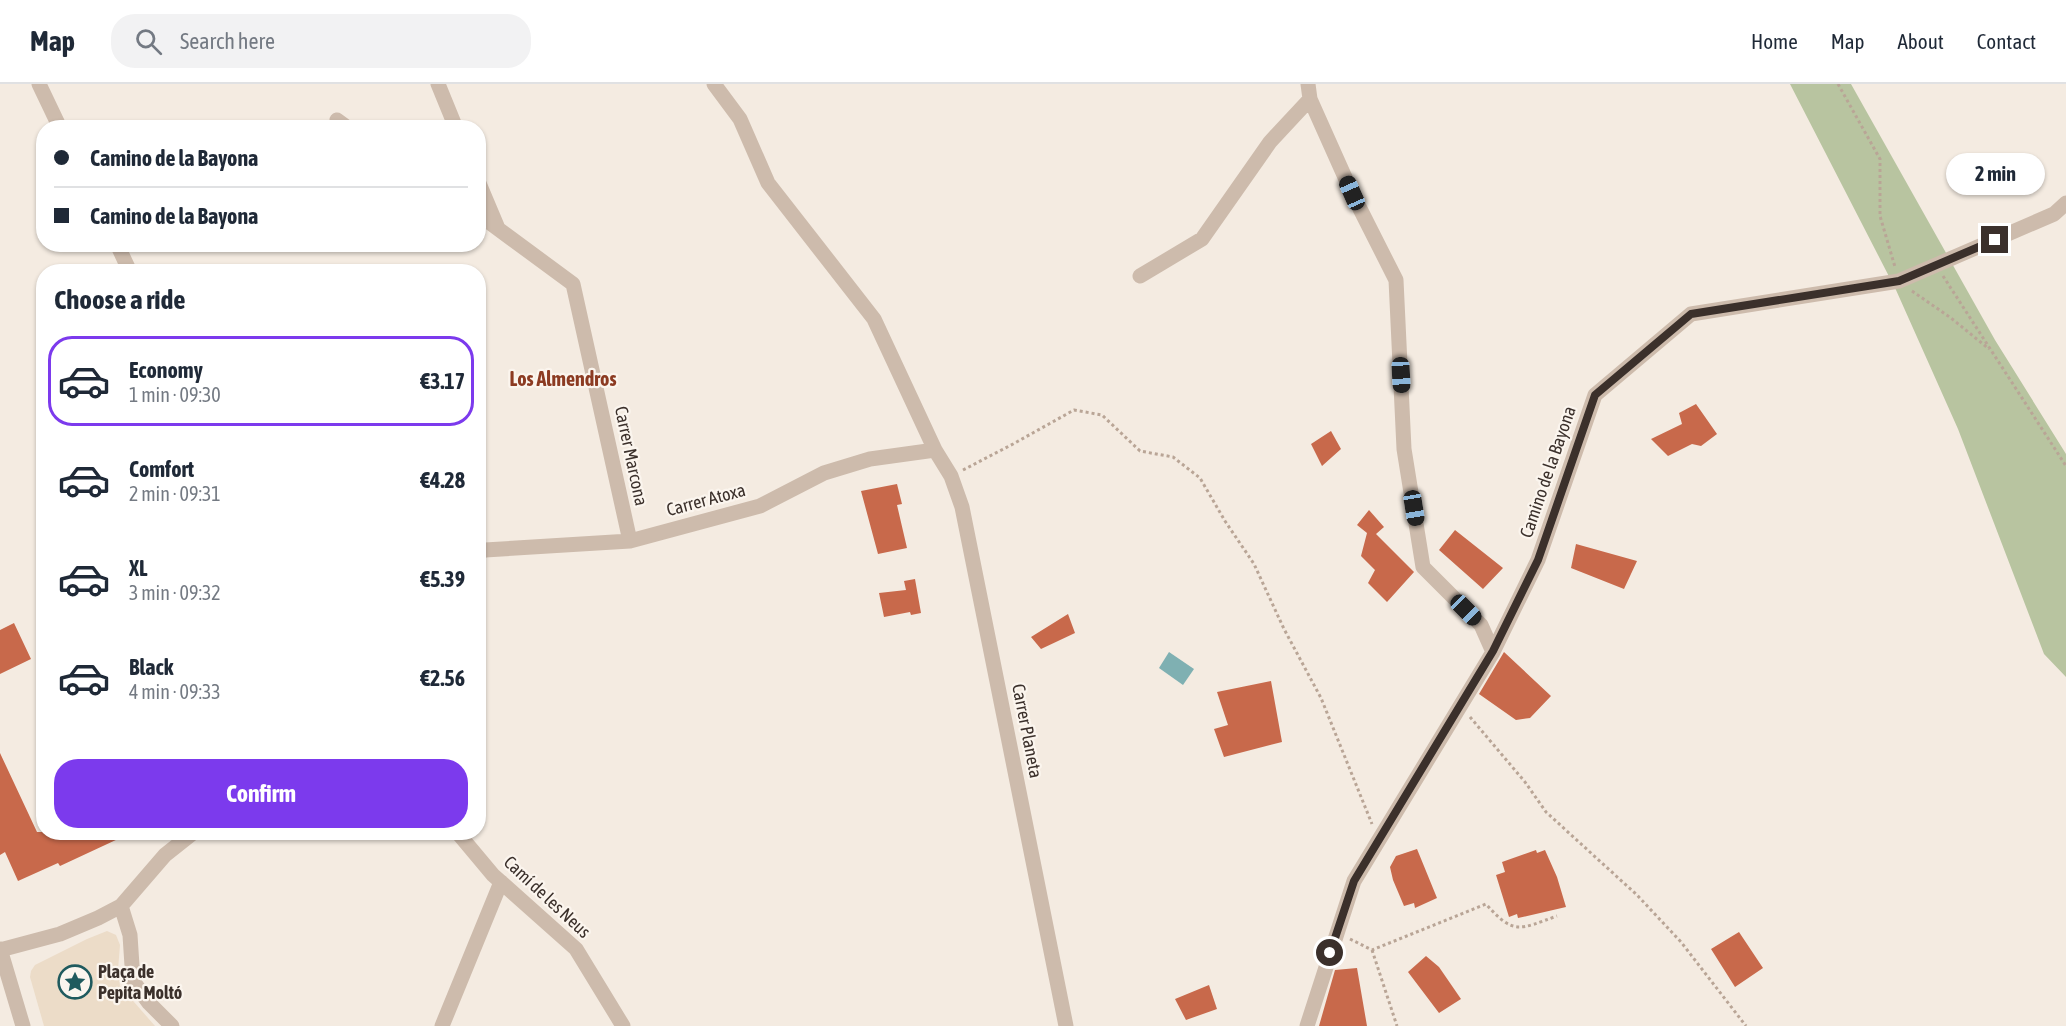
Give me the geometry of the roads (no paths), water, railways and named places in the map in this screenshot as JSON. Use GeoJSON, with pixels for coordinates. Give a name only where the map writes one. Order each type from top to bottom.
{"type":"FeatureCollection","features":[{"type":"Feature","properties":{"kind":"street"},"geometry":{"type":"LineString","coordinates":[[39,84],[56,120]]}},
{"type":"Feature","properties":{"kind":"street"},"geometry":{"type":"LineString","coordinates":[[438,84],[453,120]]}},
{"type":"Feature","properties":{"kind":"street","name":"Carrer Planeta"},"geometry":{"type":"LineString","coordinates":[[714,84],[740,119],[768,183],[874,319],[935,450],[951,476],[962,507],[1065,1026]]}},
{"type":"Feature","properties":{"kind":"street"},"geometry":{"type":"LineString","coordinates":[[1140,276],[1202,240],[1270,141],[1309,91],[1352,193],[1396,280],[1404,449],[1423,567],[1480,624],[1493,651]]}},
{"type":"Feature","properties":{"kind":"street"},"geometry":{"type":"LineString","coordinates":[[486,200],[497,226]]}},
{"type":"Feature","properties":{"kind":"street","name":"Camino de la Bayona"},"geometry":{"type":"LineString","coordinates":[[1307,1026],[1354,881],[1493,651],[1538,560],[1595,395],[1691,314],[1899,281],[2054,214],[2066,203]]}},
{"type":"Feature","properties":{"kind":"street","name":"Carrer Marcona"},"geometry":{"type":"LineString","coordinates":[[486,219],[573,284],[630,541]]}},
{"type":"Feature","properties":{"kind":"street","name":"Carrer Atoxa"},"geometry":{"type":"LineString","coordinates":[[486,550],[630,541],[760,506],[824,473],[870,459],[935,450]]}},
{"type":"Feature","properties":{"kind":"street"},"geometry":{"type":"LineString","coordinates":[[23,1026],[0,950],[60,934],[121,906],[165,855],[184,840]]}},
{"type":"Feature","properties":{"kind":"street","name":"Camí de les Neus"},"geometry":{"type":"LineString","coordinates":[[463,840],[501,882],[576,949],[623,1026]]}},
{"type":"Feature","properties":{"kind":"street"},"geometry":{"type":"LineString","coordinates":[[442,1026],[501,882]]}},
{"type":"Feature","properties":{"kind":"street"},"geometry":{"type":"LineString","coordinates":[[121,906],[130,935],[133,981],[149,1003],[172,1026]]}},
{"type":"Feature","properties":{"kind":"water"},"geometry":{"type":"Polygon","coordinates":[[[1169,652],[1194,669],[1183,685],[1159,668],[1169,652]]]}},
{"type":"Feature","properties":{"kind":"place","name":"Plaça de Pepita Moltó"},"geometry":{"type":"Point","coordinates":[75,982]}},
{"type":"Feature","properties":{"kind":"district","name":"Los Almendros"},"geometry":{"type":"Point","coordinates":[563,379]}}]}
